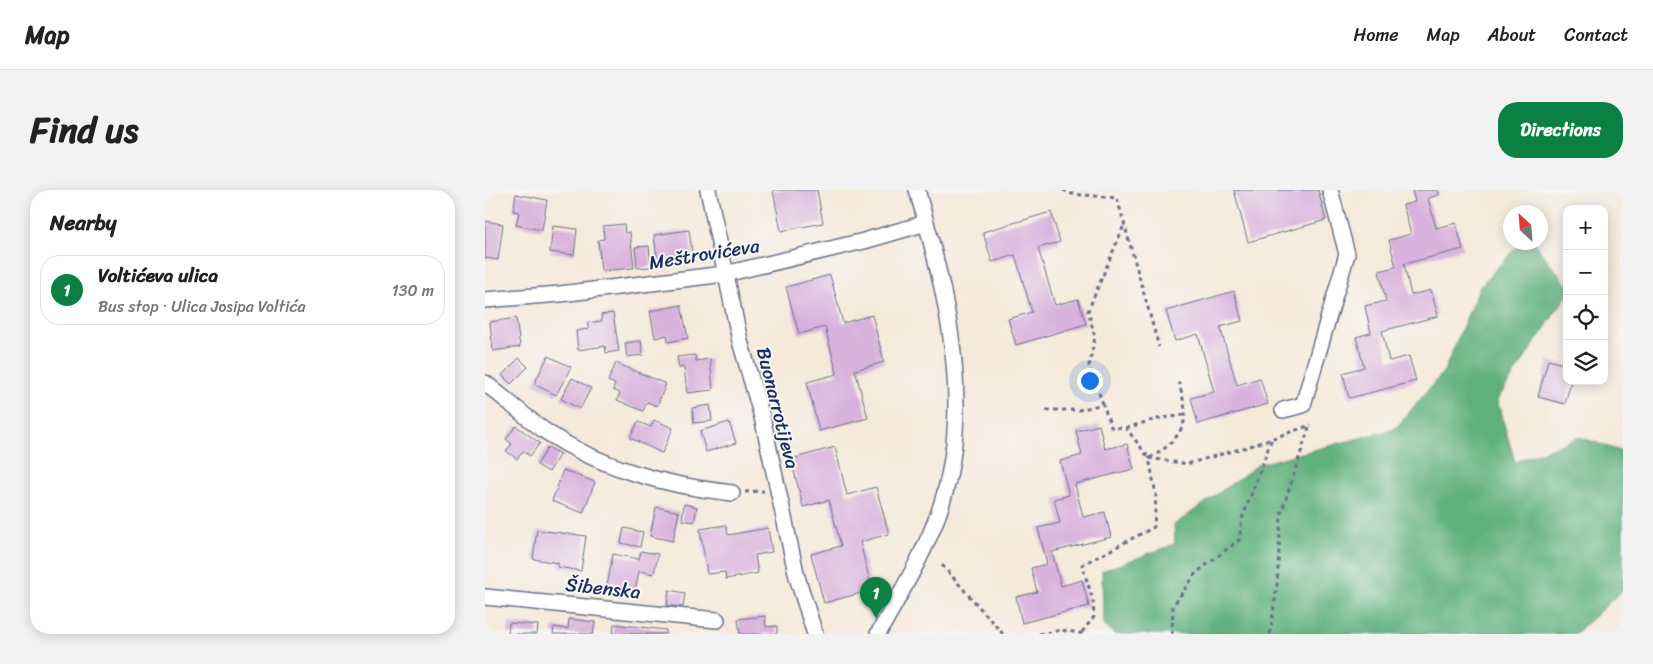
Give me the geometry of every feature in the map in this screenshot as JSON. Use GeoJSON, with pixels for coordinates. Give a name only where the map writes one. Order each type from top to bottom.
{"type":"FeatureCollection","features":[{"type":"Feature","properties":{"kind":"street","name":"Buonarrotijeva"},"geometry":{"type":"LineString","coordinates":[[708,190],[740,341],[762,417],[797,577],[815,634]]}},
{"type":"Feature","properties":{"kind":"street"},"geometry":{"type":"LineString","coordinates":[[877,634],[929,540],[948,482],[954,440],[955,400],[950,323],[917,190]]}},
{"type":"Feature","properties":{"kind":"street"},"geometry":{"type":"LineString","coordinates":[[1283,410],[1303,405],[1347,254],[1330,190]]}},
{"type":"Feature","properties":{"kind":"street","name":"Meštrovićeva"},"geometry":{"type":"LineString","coordinates":[[485,300],[559,294],[725,274],[864,241],[926,223]]}},
{"type":"Feature","properties":{"kind":"street"},"geometry":{"type":"LineString","coordinates":[[485,383],[546,431],[590,456],[654,480],[694,489],[732,493]]}},
{"type":"Feature","properties":{"kind":"street","name":"Šibenska"},"geometry":{"type":"LineString","coordinates":[[485,597],[717,620]]}},
{"type":"Feature","properties":{"kind":"path"},"geometry":{"type":"LineString","coordinates":[[1063,190],[1072,194],[1117,198],[1159,347]]}},
{"type":"Feature","properties":{"kind":"path"},"geometry":{"type":"LineString","coordinates":[[1620,190],[1623,198]]}},
{"type":"Feature","properties":{"kind":"path"},"geometry":{"type":"LineString","coordinates":[[1125,225],[1088,311],[1095,337],[1089,366],[1111,427],[1126,428],[1157,419],[1185,415]]}},
{"type":"Feature","properties":{"kind":"path"},"geometry":{"type":"LineString","coordinates":[[1149,458],[1161,452],[1176,436],[1185,415],[1179,382]]}},
{"type":"Feature","properties":{"kind":"path"},"geometry":{"type":"LineString","coordinates":[[1046,410],[1079,410],[1103,404]]}},
{"type":"Feature","properties":{"kind":"path"},"geometry":{"type":"LineString","coordinates":[[1270,634],[1277,585],[1281,514],[1311,424],[1303,405]]}},
{"type":"Feature","properties":{"kind":"path"},"geometry":{"type":"LineString","coordinates":[[1149,458],[1187,464],[1247,447],[1311,424]]}},
{"type":"Feature","properties":{"kind":"path"},"geometry":{"type":"LineString","coordinates":[[1039,634],[1061,630],[1083,633],[1094,617],[1093,600],[1082,565],[1154,527],[1155,495],[1149,458],[1126,428]]}},
{"type":"Feature","properties":{"kind":"path"},"geometry":{"type":"LineString","coordinates":[[1172,634],[1173,606],[1196,573],[1239,540],[1242,518],[1272,438]]}},
{"type":"Feature","properties":{"kind":"path"},"geometry":{"type":"LineString","coordinates":[[732,493],[777,489]]}},
{"type":"Feature","properties":{"kind":"path"},"geometry":{"type":"LineString","coordinates":[[942,565],[1003,634],[1006,634]]}},
{"type":"Feature","properties":{"kind":"green space"},"geometry":{"type":"Polygon","coordinates":[[[1514,250],[1540,250],[1563,280],[1563,301],[1497,400],[1515,462],[1580,437],[1623,452],[1623,590],[1575,634],[1114,634],[1103,624],[1102,571],[1175,544],[1174,525],[1259,464],[1395,429],[1444,371],[1480,286],[1514,250]]]}},
{"type":"Feature","properties":{"kind":"building"},"geometry":{"type":"Polygon","coordinates":[[[773,190],[817,190],[823,223],[781,231],[773,190]]]}},
{"type":"Feature","properties":{"kind":"building"},"geometry":{"type":"Polygon","coordinates":[[[1234,190],[1318,190],[1326,220],[1248,242],[1234,190]]]}},
{"type":"Feature","properties":{"kind":"building"},"geometry":{"type":"Polygon","coordinates":[[[1412,190],[1438,190],[1439,195],[1428,198],[1436,228],[1456,223],[1463,249],[1404,264],[1411,295],[1431,290],[1438,316],[1382,331],[1389,361],[1409,356],[1416,381],[1349,398],[1343,373],[1364,367],[1356,337],[1371,333],[1365,306],[1386,301],[1379,271],[1396,267],[1389,240],[1411,234],[1403,205],[1415,202],[1412,190]]]}},
{"type":"Feature","properties":{"kind":"building"},"geometry":{"type":"Polygon","coordinates":[[[516,194],[547,200],[542,230],[516,225],[519,212],[513,211],[516,194]]]}},
{"type":"Feature","properties":{"kind":"building"},"geometry":{"type":"Polygon","coordinates":[[[1051,212],[1060,242],[1038,248],[1055,305],[1078,299],[1086,324],[1016,345],[1008,319],[1032,312],[1015,255],[992,262],[983,232],[1051,212]]]}},
{"type":"Feature","properties":{"kind":"building"},"geometry":{"type":"Polygon","coordinates":[[[485,221],[503,224],[498,260],[485,258],[485,221]]]}},
{"type":"Feature","properties":{"kind":"building"},"geometry":{"type":"Polygon","coordinates":[[[624,224],[625,233],[630,232],[634,268],[601,271],[598,240],[604,239],[603,226],[624,224]]]}},
{"type":"Feature","properties":{"kind":"building"},"geometry":{"type":"Polygon","coordinates":[[[553,226],[577,229],[574,255],[550,252],[553,226]]]}},
{"type":"Feature","properties":{"kind":"building"},"geometry":{"type":"Polygon","coordinates":[[[689,230],[693,260],[658,265],[654,235],[689,230]]]}},
{"type":"Feature","properties":{"kind":"building"},"geometry":{"type":"Polygon","coordinates":[[[649,246],[651,267],[637,268],[635,247],[649,246]]]}},
{"type":"Feature","properties":{"kind":"building"},"geometry":{"type":"Polygon","coordinates":[[[830,275],[843,323],[872,315],[884,362],[855,370],[868,418],[819,431],[807,382],[837,374],[825,327],[799,334],[786,287],[830,275]]]}},
{"type":"Feature","properties":{"kind":"building"},"geometry":{"type":"Polygon","coordinates":[[[1234,291],[1242,321],[1220,327],[1237,385],[1260,378],[1268,404],[1198,424],[1191,398],[1214,392],[1198,334],[1175,341],[1166,311],[1234,291]]]}},
{"type":"Feature","properties":{"kind":"building"},"geometry":{"type":"Polygon","coordinates":[[[681,305],[688,338],[668,342],[667,335],[655,338],[650,311],[681,305]]]}},
{"type":"Feature","properties":{"kind":"building"},"geometry":{"type":"Polygon","coordinates":[[[613,313],[619,351],[606,353],[605,346],[578,350],[576,331],[589,329],[587,323],[602,321],[601,315],[613,313]]]}},
{"type":"Feature","properties":{"kind":"building"},"geometry":{"type":"Polygon","coordinates":[[[516,318],[520,347],[493,351],[490,322],[516,318]]]}},
{"type":"Feature","properties":{"kind":"building"},"geometry":{"type":"Polygon","coordinates":[[[641,341],[643,355],[627,357],[625,343],[641,341]]]}},
{"type":"Feature","properties":{"kind":"building"},"geometry":{"type":"Polygon","coordinates":[[[695,355],[696,361],[710,359],[713,390],[687,393],[684,367],[679,368],[677,357],[695,355]]]}},
{"type":"Feature","properties":{"kind":"building"},"geometry":{"type":"Polygon","coordinates":[[[548,356],[571,367],[556,395],[534,384],[548,356]]]}},
{"type":"Feature","properties":{"kind":"building"},"geometry":{"type":"Polygon","coordinates":[[[519,358],[528,367],[511,384],[502,375],[519,358]]]}},
{"type":"Feature","properties":{"kind":"building"},"geometry":{"type":"Polygon","coordinates":[[[1548,360],[1563,364],[1563,385],[1570,385],[1565,404],[1538,397],[1548,360]]]}},
{"type":"Feature","properties":{"kind":"building"},"geometry":{"type":"Polygon","coordinates":[[[616,363],[666,384],[657,406],[647,402],[643,411],[617,400],[620,393],[613,390],[615,384],[608,381],[616,363]]]}},
{"type":"Feature","properties":{"kind":"building"},"geometry":{"type":"Polygon","coordinates":[[[572,378],[591,388],[580,409],[561,399],[572,378]]]}},
{"type":"Feature","properties":{"kind":"building"},"geometry":{"type":"Polygon","coordinates":[[[710,405],[712,421],[694,423],[692,408],[710,405]]]}},
{"type":"Feature","properties":{"kind":"building"},"geometry":{"type":"Polygon","coordinates":[[[654,420],[673,428],[662,453],[630,438],[638,422],[651,427],[654,420]]]}},
{"type":"Feature","properties":{"kind":"building"},"geometry":{"type":"Polygon","coordinates":[[[729,422],[736,443],[706,452],[700,431],[729,422]]]}},
{"type":"Feature","properties":{"kind":"building"},"geometry":{"type":"Polygon","coordinates":[[[1099,425],[1105,449],[1127,444],[1134,469],[1075,484],[1083,517],[1105,512],[1111,537],[1052,552],[1061,586],[1082,580],[1089,606],[1022,623],[1016,597],[1037,592],[1031,568],[1047,564],[1038,528],[1060,523],[1054,499],[1069,495],[1060,461],[1082,455],[1076,431],[1099,425]]]}},
{"type":"Feature","properties":{"kind":"building"},"geometry":{"type":"Polygon","coordinates":[[[516,426],[540,443],[530,456],[523,451],[517,459],[506,451],[512,444],[506,439],[516,426]]]}},
{"type":"Feature","properties":{"kind":"building"},"geometry":{"type":"Polygon","coordinates":[[[548,447],[560,454],[549,472],[537,465],[548,447]]]}},
{"type":"Feature","properties":{"kind":"building"},"geometry":{"type":"Polygon","coordinates":[[[835,447],[847,495],[876,487],[889,534],[860,542],[872,590],[824,603],[811,554],[841,546],[829,500],[803,507],[791,459],[835,447]]]}},
{"type":"Feature","properties":{"kind":"building"},"geometry":{"type":"Polygon","coordinates":[[[563,470],[595,482],[583,513],[552,501],[563,470]]]}},
{"type":"Feature","properties":{"kind":"building"},"geometry":{"type":"Polygon","coordinates":[[[684,504],[697,507],[694,522],[682,520],[684,504]]]}},
{"type":"Feature","properties":{"kind":"building"},"geometry":{"type":"Polygon","coordinates":[[[656,507],[679,512],[673,541],[650,536],[656,507]]]}},
{"type":"Feature","properties":{"kind":"building"},"geometry":{"type":"Polygon","coordinates":[[[726,525],[728,535],[768,528],[772,552],[755,555],[758,573],[726,579],[725,572],[707,574],[700,529],[726,525]]]}},
{"type":"Feature","properties":{"kind":"building"},"geometry":{"type":"Polygon","coordinates":[[[624,528],[643,532],[640,547],[621,543],[624,528]]]}},
{"type":"Feature","properties":{"kind":"building"},"geometry":{"type":"Polygon","coordinates":[[[537,530],[586,536],[581,571],[558,567],[558,563],[533,559],[537,530]]]}},
{"type":"Feature","properties":{"kind":"building"},"geometry":{"type":"Polygon","coordinates":[[[641,551],[658,554],[654,574],[639,571],[635,592],[607,586],[613,554],[639,559],[641,551]]]}},
{"type":"Feature","properties":{"kind":"building"},"geometry":{"type":"Polygon","coordinates":[[[669,590],[685,593],[683,607],[667,605],[669,590]]]}},
{"type":"Feature","properties":{"kind":"building"},"geometry":{"type":"Polygon","coordinates":[[[765,616],[766,627],[777,626],[777,634],[740,634],[738,619],[765,616]]]}},
{"type":"Feature","properties":{"kind":"building"},"geometry":{"type":"Polygon","coordinates":[[[569,619],[595,622],[593,634],[553,634],[554,627],[568,629],[569,619]]]}},
{"type":"Feature","properties":{"kind":"building"},"geometry":{"type":"Polygon","coordinates":[[[509,623],[538,625],[537,634],[508,634],[509,623]]]}},
{"type":"Feature","properties":{"kind":"building"},"geometry":{"type":"Polygon","coordinates":[[[614,624],[666,630],[666,634],[613,634],[614,624]]]}},
{"type":"Feature","properties":{"kind":"place","name":"Voltićeva ulica"},"geometry":{"type":"Point","coordinates":[876,618]}}]}
